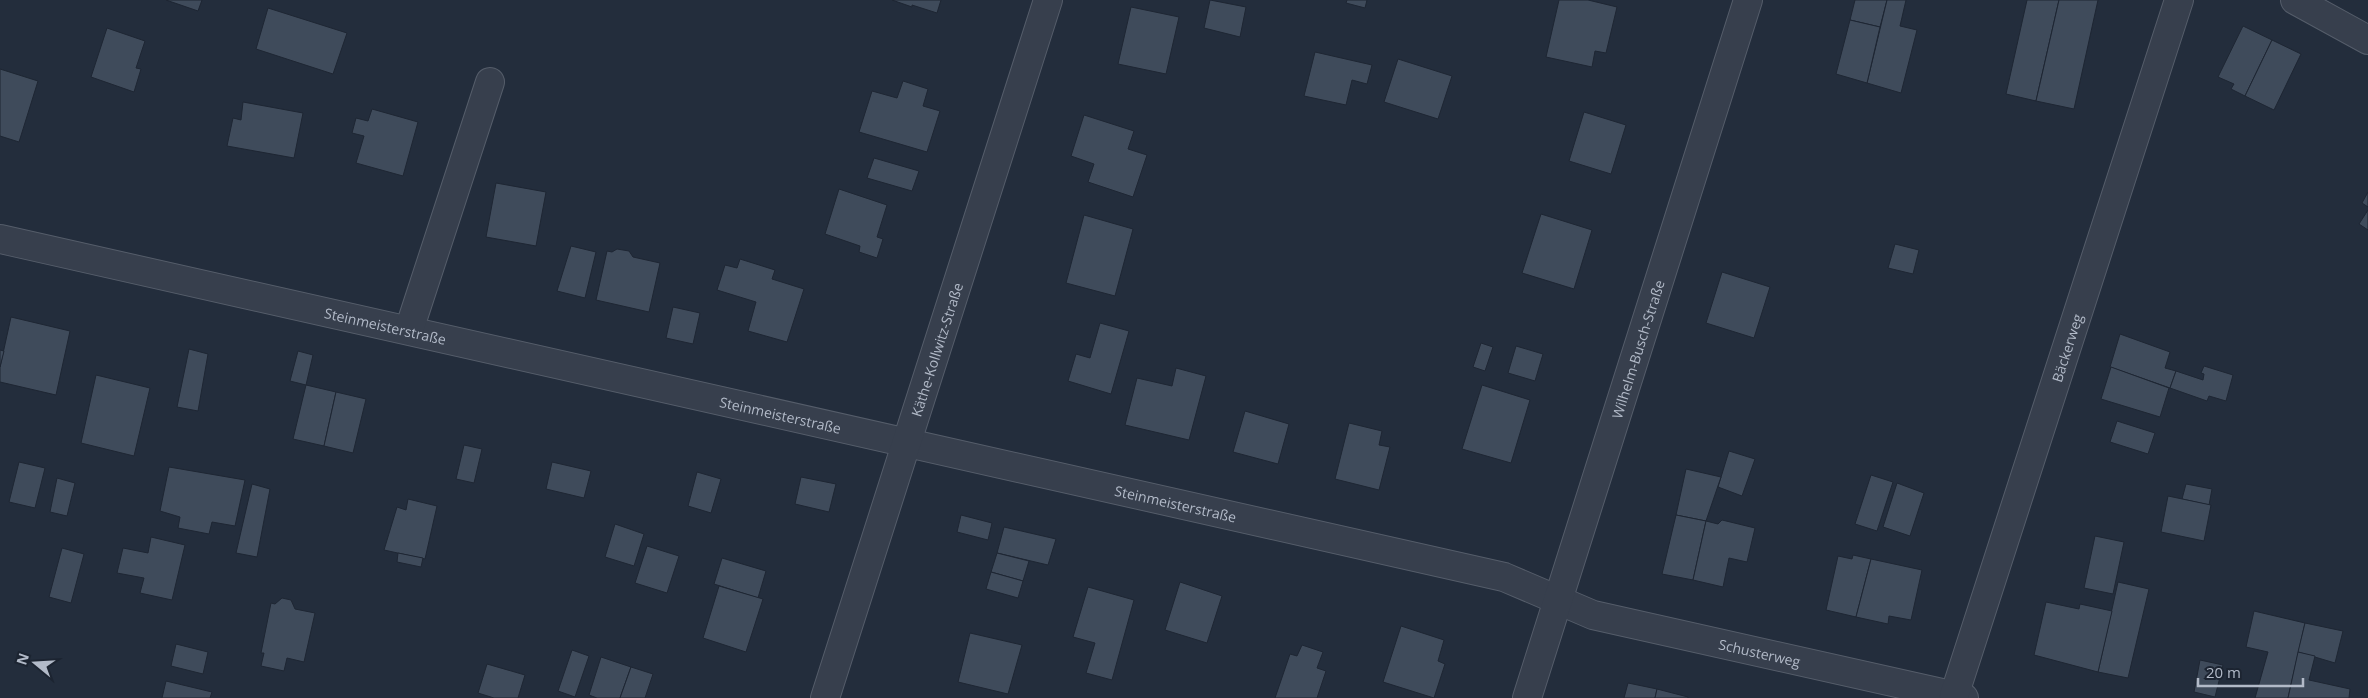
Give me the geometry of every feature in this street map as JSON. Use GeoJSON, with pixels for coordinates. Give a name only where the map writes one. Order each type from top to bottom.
{"type":"FeatureCollection","features":[{"type":"Feature","properties":{"kind":"street","name":"Käthe-Kollwitz-Straße"},"geometry":{"type":"LineString","coordinates":[[825,698],[1048,0]]}},
{"type":"Feature","properties":{"kind":"street","name":"Wilhelm-Busch-Straße"},"geometry":{"type":"LineString","coordinates":[[1527,698],[1748,0]]}},
{"type":"Feature","properties":{"kind":"street","name":"Bäckerweg"},"geometry":{"type":"LineString","coordinates":[[1959,697],[2179,0]]}},
{"type":"Feature","properties":{"kind":"street"},"geometry":{"type":"LineString","coordinates":[[2295,0],[2368,40]]}},
{"type":"Feature","properties":{"kind":"street"},"geometry":{"type":"LineString","coordinates":[[409,330],[490,82]]}},
{"type":"Feature","properties":{"kind":"street","name":"Steinmeisterstraße"},"geometry":{"type":"LineString","coordinates":[[0,239],[906,441],[1504,577],[1557,599]]}},
{"type":"Feature","properties":{"kind":"street","name":"Schusterweg"},"geometry":{"type":"LineString","coordinates":[[1557,599],[1593,616],[1959,697]]}},
{"type":"Feature","properties":{"kind":"building"},"geometry":{"type":"Polygon","coordinates":[[[166,0],[202,0],[198,11],[166,0]]]}},
{"type":"Feature","properties":{"kind":"building"},"geometry":{"type":"Polygon","coordinates":[[[892,0],[941,0],[937,13],[892,0]]]}},
{"type":"Feature","properties":{"kind":"building"},"geometry":{"type":"Polygon","coordinates":[[[1210,0],[1246,7],[1240,37],[1204,28],[1210,0]]]}},
{"type":"Feature","properties":{"kind":"building"},"geometry":{"type":"Polygon","coordinates":[[[1347,0],[1367,0],[1365,8],[1346,3],[1347,0]]]}},
{"type":"Feature","properties":{"kind":"building"},"geometry":{"type":"Polygon","coordinates":[[[1559,0],[1588,0],[1617,7],[1606,53],[1595,51],[1592,67],[1546,57],[1559,0]]]}},
{"type":"Feature","properties":{"kind":"building"},"geometry":{"type":"Polygon","coordinates":[[[1855,0],[1887,0],[1880,27],[1850,20],[1855,0]]]}},
{"type":"Feature","properties":{"kind":"building"},"geometry":{"type":"Polygon","coordinates":[[[1887,0],[1906,0],[1900,26],[1917,30],[1901,93],[1867,83],[1887,0]]]}},
{"type":"Feature","properties":{"kind":"building"},"geometry":{"type":"Polygon","coordinates":[[[2027,0],[2059,0],[2036,101],[2006,94],[2027,0]]]}},
{"type":"Feature","properties":{"kind":"building"},"geometry":{"type":"Polygon","coordinates":[[[2059,0],[2098,0],[2074,109],[2036,101],[2059,0]]]}},
{"type":"Feature","properties":{"kind":"building"},"geometry":{"type":"Polygon","coordinates":[[[1131,7],[1179,17],[1166,74],[1118,64],[1131,7]]]}},
{"type":"Feature","properties":{"kind":"building"},"geometry":{"type":"Polygon","coordinates":[[[268,8],[347,33],[333,74],[256,49],[268,8]]]}},
{"type":"Feature","properties":{"kind":"building"},"geometry":{"type":"Polygon","coordinates":[[[1850,20],[1880,27],[1867,83],[1836,74],[1850,20]]]}},
{"type":"Feature","properties":{"kind":"building"},"geometry":{"type":"Polygon","coordinates":[[[2243,26],[2272,40],[2245,96],[2231,89],[2234,84],[2218,77],[2243,26]]]}},
{"type":"Feature","properties":{"kind":"building"},"geometry":{"type":"Polygon","coordinates":[[[107,28],[145,41],[136,68],[141,69],[134,92],[91,77],[107,28]]]}},
{"type":"Feature","properties":{"kind":"building"},"geometry":{"type":"Polygon","coordinates":[[[2272,40],[2301,54],[2274,110],[2245,96],[2272,40]]]}},
{"type":"Feature","properties":{"kind":"building"},"geometry":{"type":"Polygon","coordinates":[[[1315,52],[1372,65],[1367,84],[1352,80],[1346,105],[1304,96],[1315,52]]]}},
{"type":"Feature","properties":{"kind":"building"},"geometry":{"type":"Polygon","coordinates":[[[1398,59],[1452,76],[1438,119],[1384,102],[1398,59]]]}},
{"type":"Feature","properties":{"kind":"building"},"geometry":{"type":"Polygon","coordinates":[[[0,69],[38,81],[19,142],[0,136],[0,69]]]}},
{"type":"Feature","properties":{"kind":"building"},"geometry":{"type":"Polygon","coordinates":[[[903,81],[928,89],[923,106],[940,111],[927,152],[859,132],[872,91],[897,98],[903,81]]]}},
{"type":"Feature","properties":{"kind":"building"},"geometry":{"type":"Polygon","coordinates":[[[243,102],[303,113],[294,158],[227,146],[233,118],[241,120],[243,102]]]}},
{"type":"Feature","properties":{"kind":"building"},"geometry":{"type":"Polygon","coordinates":[[[372,109],[418,122],[403,176],[356,163],[364,136],[352,133],[356,118],[368,121],[372,109]]]}},
{"type":"Feature","properties":{"kind":"building"},"geometry":{"type":"Polygon","coordinates":[[[1584,112],[1626,125],[1611,174],[1569,161],[1584,112]]]}},
{"type":"Feature","properties":{"kind":"building"},"geometry":{"type":"Polygon","coordinates":[[[1084,115],[1134,131],[1128,149],[1147,155],[1133,197],[1088,182],[1094,164],[1071,156],[1084,115]]]}},
{"type":"Feature","properties":{"kind":"building"},"geometry":{"type":"Polygon","coordinates":[[[874,158],[919,171],[912,191],[867,178],[874,158]]]}},
{"type":"Feature","properties":{"kind":"building"},"geometry":{"type":"Polygon","coordinates":[[[496,183],[546,192],[536,246],[486,237],[496,183]]]}},
{"type":"Feature","properties":{"kind":"building"},"geometry":{"type":"Polygon","coordinates":[[[839,189],[887,205],[877,237],[883,239],[877,258],[859,252],[860,246],[825,234],[839,189]]]}},
{"type":"Feature","properties":{"kind":"building"},"geometry":{"type":"Polygon","coordinates":[[[2368,192],[2368,207],[2362,203],[2368,192]]]}},
{"type":"Feature","properties":{"kind":"building"},"geometry":{"type":"Polygon","coordinates":[[[2368,210],[2368,230],[2359,224],[2368,210]]]}},
{"type":"Feature","properties":{"kind":"building"},"geometry":{"type":"Polygon","coordinates":[[[1541,214],[1592,230],[1574,289],[1522,273],[1541,214]]]}},
{"type":"Feature","properties":{"kind":"building"},"geometry":{"type":"Polygon","coordinates":[[[1084,215],[1133,229],[1115,296],[1066,283],[1084,215]]]}},
{"type":"Feature","properties":{"kind":"building"},"geometry":{"type":"Polygon","coordinates":[[[1895,244],[1919,250],[1913,274],[1888,268],[1895,244]]]}},
{"type":"Feature","properties":{"kind":"building"},"geometry":{"type":"Polygon","coordinates":[[[571,246],[596,252],[585,298],[557,291],[571,246]]]}},
{"type":"Feature","properties":{"kind":"building"},"geometry":{"type":"Polygon","coordinates":[[[617,249],[629,251],[633,257],[660,263],[649,312],[596,300],[607,251],[612,252],[617,249]]]}},
{"type":"Feature","properties":{"kind":"building"},"geometry":{"type":"Polygon","coordinates":[[[740,259],[775,270],[772,279],[804,289],[787,342],[748,331],[756,302],[717,290],[725,265],[737,268],[740,259]]]}},
{"type":"Feature","properties":{"kind":"building"},"geometry":{"type":"Polygon","coordinates":[[[1722,272],[1770,287],[1754,338],[1706,323],[1722,272]]]}},
{"type":"Feature","properties":{"kind":"building"},"geometry":{"type":"Polygon","coordinates":[[[673,307],[700,313],[693,344],[666,338],[673,307]]]}},
{"type":"Feature","properties":{"kind":"building"},"geometry":{"type":"Polygon","coordinates":[[[11,317],[70,331],[56,395],[0,382],[0,367],[11,317]]]}},
{"type":"Feature","properties":{"kind":"building"},"geometry":{"type":"Polygon","coordinates":[[[1100,323],[1129,331],[1111,394],[1068,381],[1076,354],[1090,358],[1100,323]]]}},
{"type":"Feature","properties":{"kind":"building"},"geometry":{"type":"Polygon","coordinates":[[[2120,334],[2170,352],[2165,368],[2176,371],[2170,388],[2110,367],[2120,334]]]}},
{"type":"Feature","properties":{"kind":"building"},"geometry":{"type":"Polygon","coordinates":[[[1481,343],[1493,347],[1485,371],[1473,367],[1481,343]]]}},
{"type":"Feature","properties":{"kind":"building"},"geometry":{"type":"Polygon","coordinates":[[[1516,346],[1543,354],[1535,381],[1508,373],[1516,346]]]}},
{"type":"Feature","properties":{"kind":"building"},"geometry":{"type":"Polygon","coordinates":[[[189,349],[208,354],[198,411],[177,407],[189,349]]]}},
{"type":"Feature","properties":{"kind":"building"},"geometry":{"type":"Polygon","coordinates":[[[0,350],[4,351],[0,367],[0,350]]]}},
{"type":"Feature","properties":{"kind":"building"},"geometry":{"type":"Polygon","coordinates":[[[298,351],[313,355],[306,385],[290,381],[298,351]]]}},
{"type":"Feature","properties":{"kind":"building"},"geometry":{"type":"Polygon","coordinates":[[[2204,366],[2233,375],[2226,401],[2209,396],[2207,401],[2170,388],[2176,371],[2203,380],[2204,374],[2201,373],[2204,366]]]}},
{"type":"Feature","properties":{"kind":"building"},"geometry":{"type":"Polygon","coordinates":[[[2111,367],[2169,388],[2160,417],[2101,399],[2111,367]]]}},
{"type":"Feature","properties":{"kind":"building"},"geometry":{"type":"Polygon","coordinates":[[[1176,368],[1206,376],[1189,440],[1125,425],[1137,378],[1172,386],[1176,368]]]}},
{"type":"Feature","properties":{"kind":"building"},"geometry":{"type":"Polygon","coordinates":[[[96,375],[150,388],[134,456],[81,443],[96,375]]]}},
{"type":"Feature","properties":{"kind":"building"},"geometry":{"type":"Polygon","coordinates":[[[306,385],[336,392],[324,446],[293,439],[306,385]]]}},
{"type":"Feature","properties":{"kind":"building"},"geometry":{"type":"Polygon","coordinates":[[[1482,385],[1530,400],[1511,463],[1462,449],[1482,385]]]}},
{"type":"Feature","properties":{"kind":"building"},"geometry":{"type":"Polygon","coordinates":[[[336,392],[366,399],[353,453],[324,446],[336,392]]]}},
{"type":"Feature","properties":{"kind":"building"},"geometry":{"type":"Polygon","coordinates":[[[1245,411],[1289,424],[1278,464],[1233,452],[1245,411]]]}},
{"type":"Feature","properties":{"kind":"building"},"geometry":{"type":"Polygon","coordinates":[[[2117,421],[2155,433],[2148,454],[2110,442],[2117,421]]]}},
{"type":"Feature","properties":{"kind":"building"},"geometry":{"type":"Polygon","coordinates":[[[1349,423],[1382,431],[1379,445],[1390,447],[1379,490],[1335,479],[1349,423]]]}},
{"type":"Feature","properties":{"kind":"building"},"geometry":{"type":"Polygon","coordinates":[[[464,445],[482,449],[474,483],[456,479],[464,445]]]}},
{"type":"Feature","properties":{"kind":"building"},"geometry":{"type":"Polygon","coordinates":[[[1729,451],[1755,459],[1742,496],[1718,487],[1729,451]]]}},
{"type":"Feature","properties":{"kind":"building"},"geometry":{"type":"Polygon","coordinates":[[[19,462],[45,468],[35,508],[9,502],[19,462]]]}},
{"type":"Feature","properties":{"kind":"building"},"geometry":{"type":"Polygon","coordinates":[[[552,462],[591,471],[584,498],[546,489],[552,462]]]}},
{"type":"Feature","properties":{"kind":"building"},"geometry":{"type":"Polygon","coordinates":[[[169,467],[245,480],[235,526],[212,522],[209,534],[178,528],[180,517],[160,511],[169,467]]]}},
{"type":"Feature","properties":{"kind":"building"},"geometry":{"type":"Polygon","coordinates":[[[1686,469],[1721,477],[1706,521],[1676,515],[1686,469]]]}},
{"type":"Feature","properties":{"kind":"building"},"geometry":{"type":"Polygon","coordinates":[[[697,472],[721,479],[711,513],[688,506],[697,472]]]}},
{"type":"Feature","properties":{"kind":"building"},"geometry":{"type":"Polygon","coordinates":[[[1871,475],[1893,482],[1877,531],[1855,524],[1871,475]]]}},
{"type":"Feature","properties":{"kind":"building"},"geometry":{"type":"Polygon","coordinates":[[[801,477],[836,484],[829,512],[795,504],[801,477]]]}},
{"type":"Feature","properties":{"kind":"building"},"geometry":{"type":"Polygon","coordinates":[[[57,478],[75,483],[67,516],[50,512],[57,478]]]}},
{"type":"Feature","properties":{"kind":"building"},"geometry":{"type":"Polygon","coordinates":[[[1897,483],[1924,493],[1910,536],[1883,527],[1897,483]]]}},
{"type":"Feature","properties":{"kind":"building"},"geometry":{"type":"Polygon","coordinates":[[[252,484],[270,489],[257,557],[236,553],[252,484]]]}},
{"type":"Feature","properties":{"kind":"building"},"geometry":{"type":"Polygon","coordinates":[[[2186,484],[2212,489],[2209,505],[2182,499],[2186,484]]]}},
{"type":"Feature","properties":{"kind":"building"},"geometry":{"type":"Polygon","coordinates":[[[2168,496],[2211,505],[2204,541],[2161,532],[2168,496]]]}},
{"type":"Feature","properties":{"kind":"building"},"geometry":{"type":"Polygon","coordinates":[[[408,499],[437,506],[425,559],[384,550],[397,507],[406,510],[408,499]]]}},
{"type":"Feature","properties":{"kind":"building"},"geometry":{"type":"Polygon","coordinates":[[[961,515],[992,523],[988,540],[957,532],[961,515]]]}},
{"type":"Feature","properties":{"kind":"building"},"geometry":{"type":"Polygon","coordinates":[[[1676,515],[1706,521],[1693,580],[1662,574],[1676,515]]]}},
{"type":"Feature","properties":{"kind":"building"},"geometry":{"type":"Polygon","coordinates":[[[1722,520],[1755,528],[1747,562],[1729,558],[1723,587],[1693,580],[1706,521],[1718,524],[1722,520]]]}},
{"type":"Feature","properties":{"kind":"building"},"geometry":{"type":"Polygon","coordinates":[[[615,524],[644,534],[634,566],[605,557],[615,524]]]}},
{"type":"Feature","properties":{"kind":"building"},"geometry":{"type":"Polygon","coordinates":[[[1004,527],[1056,539],[1048,565],[997,553],[1004,527]]]}},
{"type":"Feature","properties":{"kind":"building"},"geometry":{"type":"Polygon","coordinates":[[[2095,536],[2124,542],[2113,594],[2084,588],[2095,536]]]}},
{"type":"Feature","properties":{"kind":"building"},"geometry":{"type":"Polygon","coordinates":[[[151,537],[185,545],[172,600],[140,593],[144,578],[117,573],[123,548],[148,553],[151,537]]]}},
{"type":"Feature","properties":{"kind":"building"},"geometry":{"type":"Polygon","coordinates":[[[647,546],[679,556],[667,593],[635,583],[647,546]]]}},
{"type":"Feature","properties":{"kind":"building"},"geometry":{"type":"Polygon","coordinates":[[[62,548],[84,554],[71,603],[49,597],[62,548]]]}},
{"type":"Feature","properties":{"kind":"building"},"geometry":{"type":"Polygon","coordinates":[[[398,553],[423,558],[421,567],[397,562],[398,553]]]}},
{"type":"Feature","properties":{"kind":"building"},"geometry":{"type":"Polygon","coordinates":[[[997,553],[1029,561],[1023,581],[991,572],[997,553]]]}},
{"type":"Feature","properties":{"kind":"building"},"geometry":{"type":"Polygon","coordinates":[[[1853,555],[1871,559],[1856,617],[1826,610],[1838,556],[1852,559],[1853,555]]]}},
{"type":"Feature","properties":{"kind":"building"},"geometry":{"type":"Polygon","coordinates":[[[722,558],[766,571],[758,598],[714,584],[722,558]]]}},
{"type":"Feature","properties":{"kind":"building"},"geometry":{"type":"Polygon","coordinates":[[[1871,559],[1922,570],[1911,620],[1889,616],[1888,624],[1856,617],[1871,559]]]}},
{"type":"Feature","properties":{"kind":"building"},"geometry":{"type":"Polygon","coordinates":[[[991,572],[1023,581],[1018,598],[986,589],[991,572]]]}},
{"type":"Feature","properties":{"kind":"building"},"geometry":{"type":"Polygon","coordinates":[[[1180,582],[1222,596],[1207,643],[1165,630],[1180,582]]]}},
{"type":"Feature","properties":{"kind":"building"},"geometry":{"type":"Polygon","coordinates":[[[2118,582],[2149,589],[2128,678],[2098,672],[2118,582]]]}},
{"type":"Feature","properties":{"kind":"building"},"geometry":{"type":"Polygon","coordinates":[[[719,586],[763,599],[746,652],[703,638],[719,586]]]}},
{"type":"Feature","properties":{"kind":"building"},"geometry":{"type":"Polygon","coordinates":[[[1088,587],[1134,600],[1112,680],[1086,673],[1095,643],[1073,637],[1088,587]]]}},
{"type":"Feature","properties":{"kind":"building"},"geometry":{"type":"Polygon","coordinates":[[[282,598],[291,600],[295,609],[315,613],[304,662],[287,658],[284,671],[261,666],[264,653],[261,653],[271,603],[275,604],[282,598]]]}},
{"type":"Feature","properties":{"kind":"building"},"geometry":{"type":"Polygon","coordinates":[[[2046,602],[2079,609],[2080,604],[2112,611],[2098,672],[2034,655],[2046,602]]]}},
{"type":"Feature","properties":{"kind":"building"},"geometry":{"type":"Polygon","coordinates":[[[2254,611],[2305,623],[2288,698],[2255,698],[2268,652],[2246,647],[2254,611]]]}},
{"type":"Feature","properties":{"kind":"building"},"geometry":{"type":"Polygon","coordinates":[[[2305,623],[2343,631],[2335,663],[2298,652],[2305,623]]]}},
{"type":"Feature","properties":{"kind":"building"},"geometry":{"type":"Polygon","coordinates":[[[1401,626],[1444,640],[1438,661],[1445,664],[1434,698],[1383,682],[1401,626]]]}},
{"type":"Feature","properties":{"kind":"building"},"geometry":{"type":"Polygon","coordinates":[[[970,633],[1022,645],[1008,694],[958,682],[970,633]]]}},
{"type":"Feature","properties":{"kind":"building"},"geometry":{"type":"Polygon","coordinates":[[[176,644],[208,652],[203,674],[171,666],[176,644]]]}},
{"type":"Feature","properties":{"kind":"building"},"geometry":{"type":"Polygon","coordinates":[[[1302,645],[1323,652],[1317,668],[1326,671],[1317,698],[1275,698],[1290,654],[1297,656],[1302,645]]]}},
{"type":"Feature","properties":{"kind":"building"},"geometry":{"type":"Polygon","coordinates":[[[572,650],[589,656],[575,697],[558,691],[572,650]]]}},
{"type":"Feature","properties":{"kind":"building"},"geometry":{"type":"Polygon","coordinates":[[[2298,652],[2315,656],[2309,680],[2350,689],[2349,698],[2288,698],[2298,652]]]}},
{"type":"Feature","properties":{"kind":"building"},"geometry":{"type":"Polygon","coordinates":[[[601,657],[631,667],[620,698],[597,698],[589,695],[601,657]]]}},
{"type":"Feature","properties":{"kind":"building"},"geometry":{"type":"Polygon","coordinates":[[[2200,660],[2223,665],[2215,697],[2194,692],[2200,660]]]}},
{"type":"Feature","properties":{"kind":"building"},"geometry":{"type":"Polygon","coordinates":[[[487,664],[525,675],[518,698],[494,698],[478,693],[487,664]]]}},
{"type":"Feature","properties":{"kind":"building"},"geometry":{"type":"Polygon","coordinates":[[[631,667],[653,674],[645,698],[620,698],[631,667]]]}},
{"type":"Feature","properties":{"kind":"building"},"geometry":{"type":"Polygon","coordinates":[[[166,681],[212,692],[210,698],[162,698],[166,681]]]}},
{"type":"Feature","properties":{"kind":"building"},"geometry":{"type":"Polygon","coordinates":[[[1628,683],[1657,689],[1655,698],[1624,698],[1628,683]]]}},
{"type":"Feature","properties":{"kind":"building"},"geometry":{"type":"Polygon","coordinates":[[[1657,689],[1688,697],[1688,698],[1655,698],[1657,689]]]}}]}
